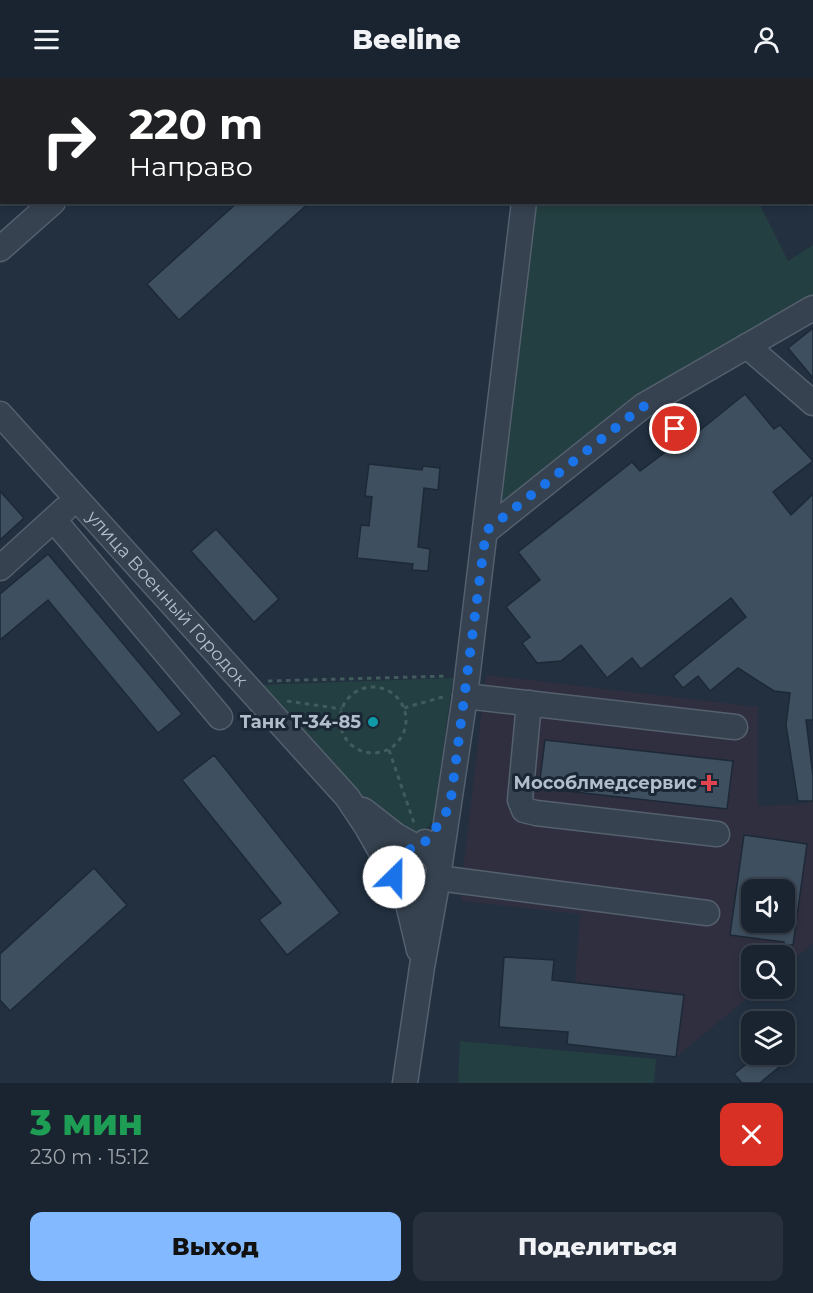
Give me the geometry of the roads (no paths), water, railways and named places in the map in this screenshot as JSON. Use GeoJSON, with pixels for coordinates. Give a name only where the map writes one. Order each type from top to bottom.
{"type":"FeatureCollection","features":[{"type":"Feature","properties":{"kind":"street"},"geometry":{"type":"LineString","coordinates":[[0,249],[51,204]]}},
{"type":"Feature","properties":{"kind":"street"},"geometry":{"type":"LineString","coordinates":[[405,1083],[422,967],[450,806],[486,531],[524,204]]}},
{"type":"Feature","properties":{"kind":"street"},"geometry":{"type":"LineString","coordinates":[[486,531],[643,406],[813,308]]}},
{"type":"Feature","properties":{"kind":"street"},"geometry":{"type":"LineString","coordinates":[[747,346],[813,402]]}},
{"type":"Feature","properties":{"kind":"street","name":"улица Военный Городок"},"geometry":{"type":"LineString","coordinates":[[0,414],[347,797],[399,882],[418,939],[422,967]]}},
{"type":"Feature","properties":{"kind":"street"},"geometry":{"type":"LineString","coordinates":[[0,567],[77,499]]}},
{"type":"Feature","properties":{"kind":"street"},"geometry":{"type":"LineString","coordinates":[[54,520],[220,717]]}},
{"type":"Feature","properties":{"kind":"street"},"geometry":{"type":"LineString","coordinates":[[466,687],[529,704],[735,727]]}},
{"type":"Feature","properties":{"kind":"street"},"geometry":{"type":"LineString","coordinates":[[529,704],[520,800],[524,810],[717,834]]}},
{"type":"Feature","properties":{"kind":"street"},"geometry":{"type":"LineString","coordinates":[[347,797],[395,835],[418,848],[425,850],[434,856],[439,874],[433,887],[416,894],[399,882],[394,865],[400,855],[410,849],[418,848],[435,830],[450,806]]}},
{"type":"Feature","properties":{"kind":"street"},"geometry":{"type":"LineString","coordinates":[[439,874],[706,913]]}},
{"type":"Feature","properties":{"kind":"place","name":"Танк Т-34-85"},"geometry":{"type":"Point","coordinates":[373,722]}},
{"type":"Feature","properties":{"kind":"place","name":"Мособлмедсервис"},"geometry":{"type":"Point","coordinates":[709,783]}}]}
